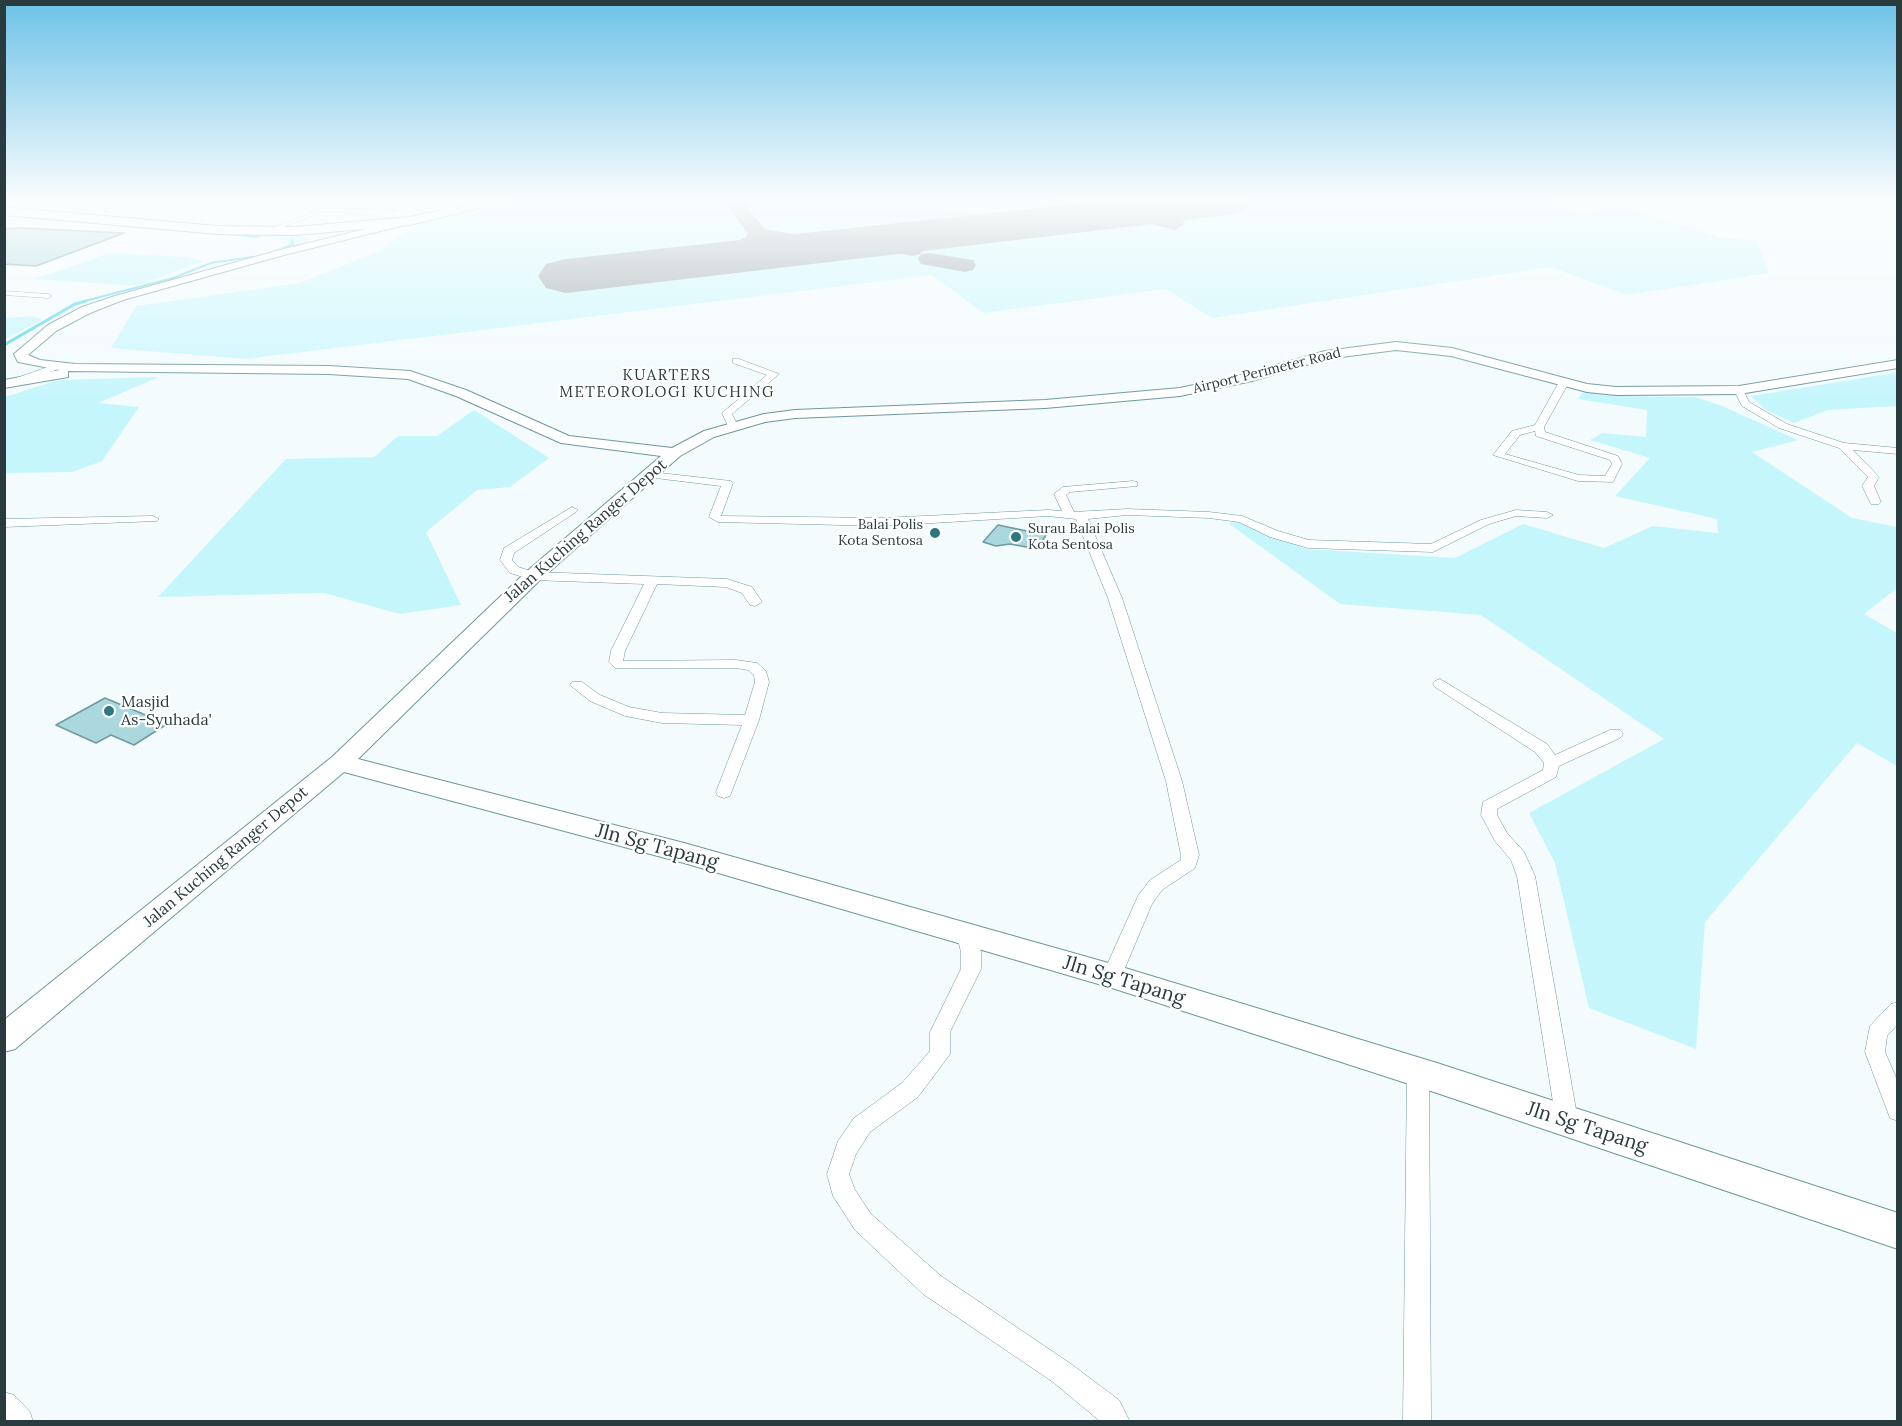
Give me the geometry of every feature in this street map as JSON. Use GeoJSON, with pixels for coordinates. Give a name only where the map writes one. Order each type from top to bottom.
{"type":"FeatureCollection","features":[{"type":"Feature","properties":{"kind":"street"},"geometry":{"type":"LineString","coordinates":[[4,376],[23,359],[21,354],[37,339],[86,310],[135,293],[229,268]]}},
{"type":"Feature","properties":{"kind":"street"},"geometry":{"type":"LineString","coordinates":[[4,293],[48,296]]}},
{"type":"Feature","properties":{"kind":"street","name":"Airport Perimeter Road"},"geometry":{"type":"LineString","coordinates":[[674,453],[697,439],[733,426],[774,417],[831,411],[1035,405],[1180,392],[1248,378],[1325,355],[1396,346],[1452,352],[1564,382],[1616,391],[1739,390],[1898,364]]}},
{"type":"Feature","properties":{"kind":"street","name":"Jalan Kuching Ranger Depot"},"geometry":{"type":"LineString","coordinates":[[23,359],[59,366],[106,368],[328,370],[410,375],[461,393],[566,440],[674,453]]}},
{"type":"Feature","properties":{"kind":"street"},"geometry":{"type":"LineString","coordinates":[[733,426],[726,412],[774,374],[736,360]]}},
{"type":"Feature","properties":{"kind":"street"},"geometry":{"type":"LineString","coordinates":[[4,384],[59,366]]}},
{"type":"Feature","properties":{"kind":"street"},"geometry":{"type":"LineString","coordinates":[[4,384],[106,368]]}},
{"type":"Feature","properties":{"kind":"street"},"geometry":{"type":"LineString","coordinates":[[1539,427],[1516,433],[1498,455],[1578,478],[1609,480],[1617,464],[1614,458],[1540,434],[1539,427],[1564,382]]}},
{"type":"Feature","properties":{"kind":"street"},"geometry":{"type":"LineString","coordinates":[[1739,390],[1745,404],[1767,419],[1843,446],[1898,452]]}},
{"type":"Feature","properties":{"kind":"street"},"geometry":{"type":"LineString","coordinates":[[1843,446],[1874,477],[1868,486],[1875,502]]}},
{"type":"Feature","properties":{"kind":"street","name":"Jalan Kuching Ranger Depot"},"geometry":{"type":"LineString","coordinates":[[4,1039],[340,763],[533,576],[674,453]]}},
{"type":"Feature","properties":{"kind":"street"},"geometry":{"type":"LineString","coordinates":[[651,475],[727,483],[716,518],[883,522],[1127,512],[1209,515],[1242,519],[1274,534],[1308,544],[1432,548],[1485,522],[1516,513],[1546,515]]}},
{"type":"Feature","properties":{"kind":"street"},"geometry":{"type":"LineString","coordinates":[[1112,976],[1144,900],[1156,885],[1189,863],[1190,855],[1174,781],[1115,598],[1075,514],[1060,494],[1067,489],[1133,484]]}},
{"type":"Feature","properties":{"kind":"street"},"geometry":{"type":"LineString","coordinates":[[572,510],[508,551],[506,560],[514,570],[533,576],[728,583],[747,590],[755,602]]}},
{"type":"Feature","properties":{"kind":"street"},"geometry":{"type":"LineString","coordinates":[[4,523],[153,519]]}},
{"type":"Feature","properties":{"kind":"street"},"geometry":{"type":"LineString","coordinates":[[652,581],[618,651],[616,662],[620,665],[752,666],[761,674],[762,682],[751,720],[724,792]]}},
{"type":"Feature","properties":{"kind":"street"},"geometry":{"type":"LineString","coordinates":[[1440,684],[1541,748],[1551,763],[1550,773],[1489,806],[1489,815],[1502,837],[1518,857],[1526,876],[1567,1121]]}},
{"type":"Feature","properties":{"kind":"street"},"geometry":{"type":"LineString","coordinates":[[577,685],[600,701],[625,711],[662,718],[751,720]]}},
{"type":"Feature","properties":{"kind":"street"},"geometry":{"type":"LineString","coordinates":[[1551,763],[1615,734]]}},
{"type":"Feature","properties":{"kind":"street","name":"Jln Sg Tapang"},"geometry":{"type":"LineString","coordinates":[[340,763],[684,853],[1112,976],[1418,1072],[1898,1231]]}},
{"type":"Feature","properties":{"kind":"street"},"geometry":{"type":"LineString","coordinates":[[966,935],[971,952],[971,969],[940,1032],[940,1054],[910,1090],[862,1125],[846,1149],[838,1173],[845,1196],[863,1222],[932,1285],[1062,1373],[1109,1410],[1117,1422]]}},
{"type":"Feature","properties":{"kind":"street"},"geometry":{"type":"LineString","coordinates":[[1898,1010],[1877,1032],[1875,1052],[1898,1111]]}},
{"type":"Feature","properties":{"kind":"street"},"geometry":{"type":"LineString","coordinates":[[1418,1072],[1418,1422]]}},
{"type":"Feature","properties":{"kind":"street"},"geometry":{"type":"LineString","coordinates":[[4,1405],[20,1422]]}},
{"type":"Feature","properties":{"kind":"shaded area"},"geometry":{"type":"Polygon","coordinates":[[[67,268],[186,268],[136,286],[34,279],[67,268]]]}},
{"type":"Feature","properties":{"kind":"shaded area"},"geometry":{"type":"Polygon","coordinates":[[[338,268],[1547,268],[1212,318],[1166,289],[983,313],[932,275],[245,359],[111,348],[136,306],[300,283],[338,268]]]}},
{"type":"Feature","properties":{"kind":"shaded area"},"geometry":{"type":"Polygon","coordinates":[[[1552,268],[1767,268],[1769,273],[1627,295],[1552,268]]]}},
{"type":"Feature","properties":{"kind":"shaded area"},"geometry":{"type":"Polygon","coordinates":[[[34,316],[42,320],[5,339],[5,318],[34,316]]]}},
{"type":"Feature","properties":{"kind":"shaded area"},"geometry":{"type":"Polygon","coordinates":[[[1897,374],[1897,406],[1828,410],[1794,423],[1766,410],[1751,396],[1897,374]]]}},
{"type":"Feature","properties":{"kind":"shaded area"},"geometry":{"type":"Polygon","coordinates":[[[159,377],[98,403],[139,407],[102,461],[72,472],[5,473],[5,397],[58,380],[159,377]]]}},
{"type":"Feature","properties":{"kind":"shaded area"},"geometry":{"type":"Polygon","coordinates":[[[1584,391],[1619,396],[1695,397],[1722,406],[1798,440],[1752,452],[1852,518],[1897,527],[1897,588],[1864,614],[1897,633],[1897,766],[1857,743],[1705,922],[1696,1049],[1589,1008],[1555,863],[1529,813],[1664,739],[1481,615],[1340,604],[1228,523],[1241,522],[1306,549],[1455,558],[1523,524],[1604,548],[1653,526],[1718,533],[1717,519],[1615,496],[1650,458],[1590,440],[1602,433],[1646,437],[1647,410],[1578,399],[1584,391]]]}},
{"type":"Feature","properties":{"kind":"shaded area"},"geometry":{"type":"Polygon","coordinates":[[[474,410],[549,458],[510,487],[477,490],[426,532],[461,605],[400,614],[324,593],[158,597],[286,459],[374,457],[398,436],[437,436],[474,410]]]}},
{"type":"Feature","properties":{"kind":"building","name":"Surau Balai Polis Kota Sentosa"},"geometry":{"type":"Polygon","coordinates":[[[998,525],[1046,535],[1037,549],[1010,544],[996,546],[983,542],[998,525]]]}},
{"type":"Feature","properties":{"kind":"building","name":"Masjid As-Syuhada'"},"geometry":{"type":"Polygon","coordinates":[[[105,698],[167,724],[134,745],[111,735],[96,743],[56,725],[105,698]]]}},
{"type":"Feature","properties":{"kind":"waterway"},"geometry":{"type":"LineString","coordinates":[[81,302],[173,278],[199,268]]}},
{"type":"Feature","properties":{"kind":"waterway"},"geometry":{"type":"LineString","coordinates":[[4,345],[75,304],[86,301]]}},
{"type":"Feature","properties":{"kind":"runway"},"geometry":{"type":"LineString","coordinates":[[566,276],[641,268]]}},
{"type":"Feature","properties":{"kind":"place","name":"Balai Polis Kota Sentosa"},"geometry":{"type":"Point","coordinates":[935,533]}},
{"type":"Feature","properties":{"kind":"place","name":"Surau Balai Polis Kota Sentosa"},"geometry":{"type":"Point","coordinates":[1016,537]}},
{"type":"Feature","properties":{"kind":"place","name":"Masjid As-Syuhada'"},"geometry":{"type":"Point","coordinates":[109,711]}},
{"type":"Feature","properties":{"kind":"district","name":"KUARTERS METEOROLOGI KUCHING"},"geometry":{"type":"Point","coordinates":[667,384]}}]}
